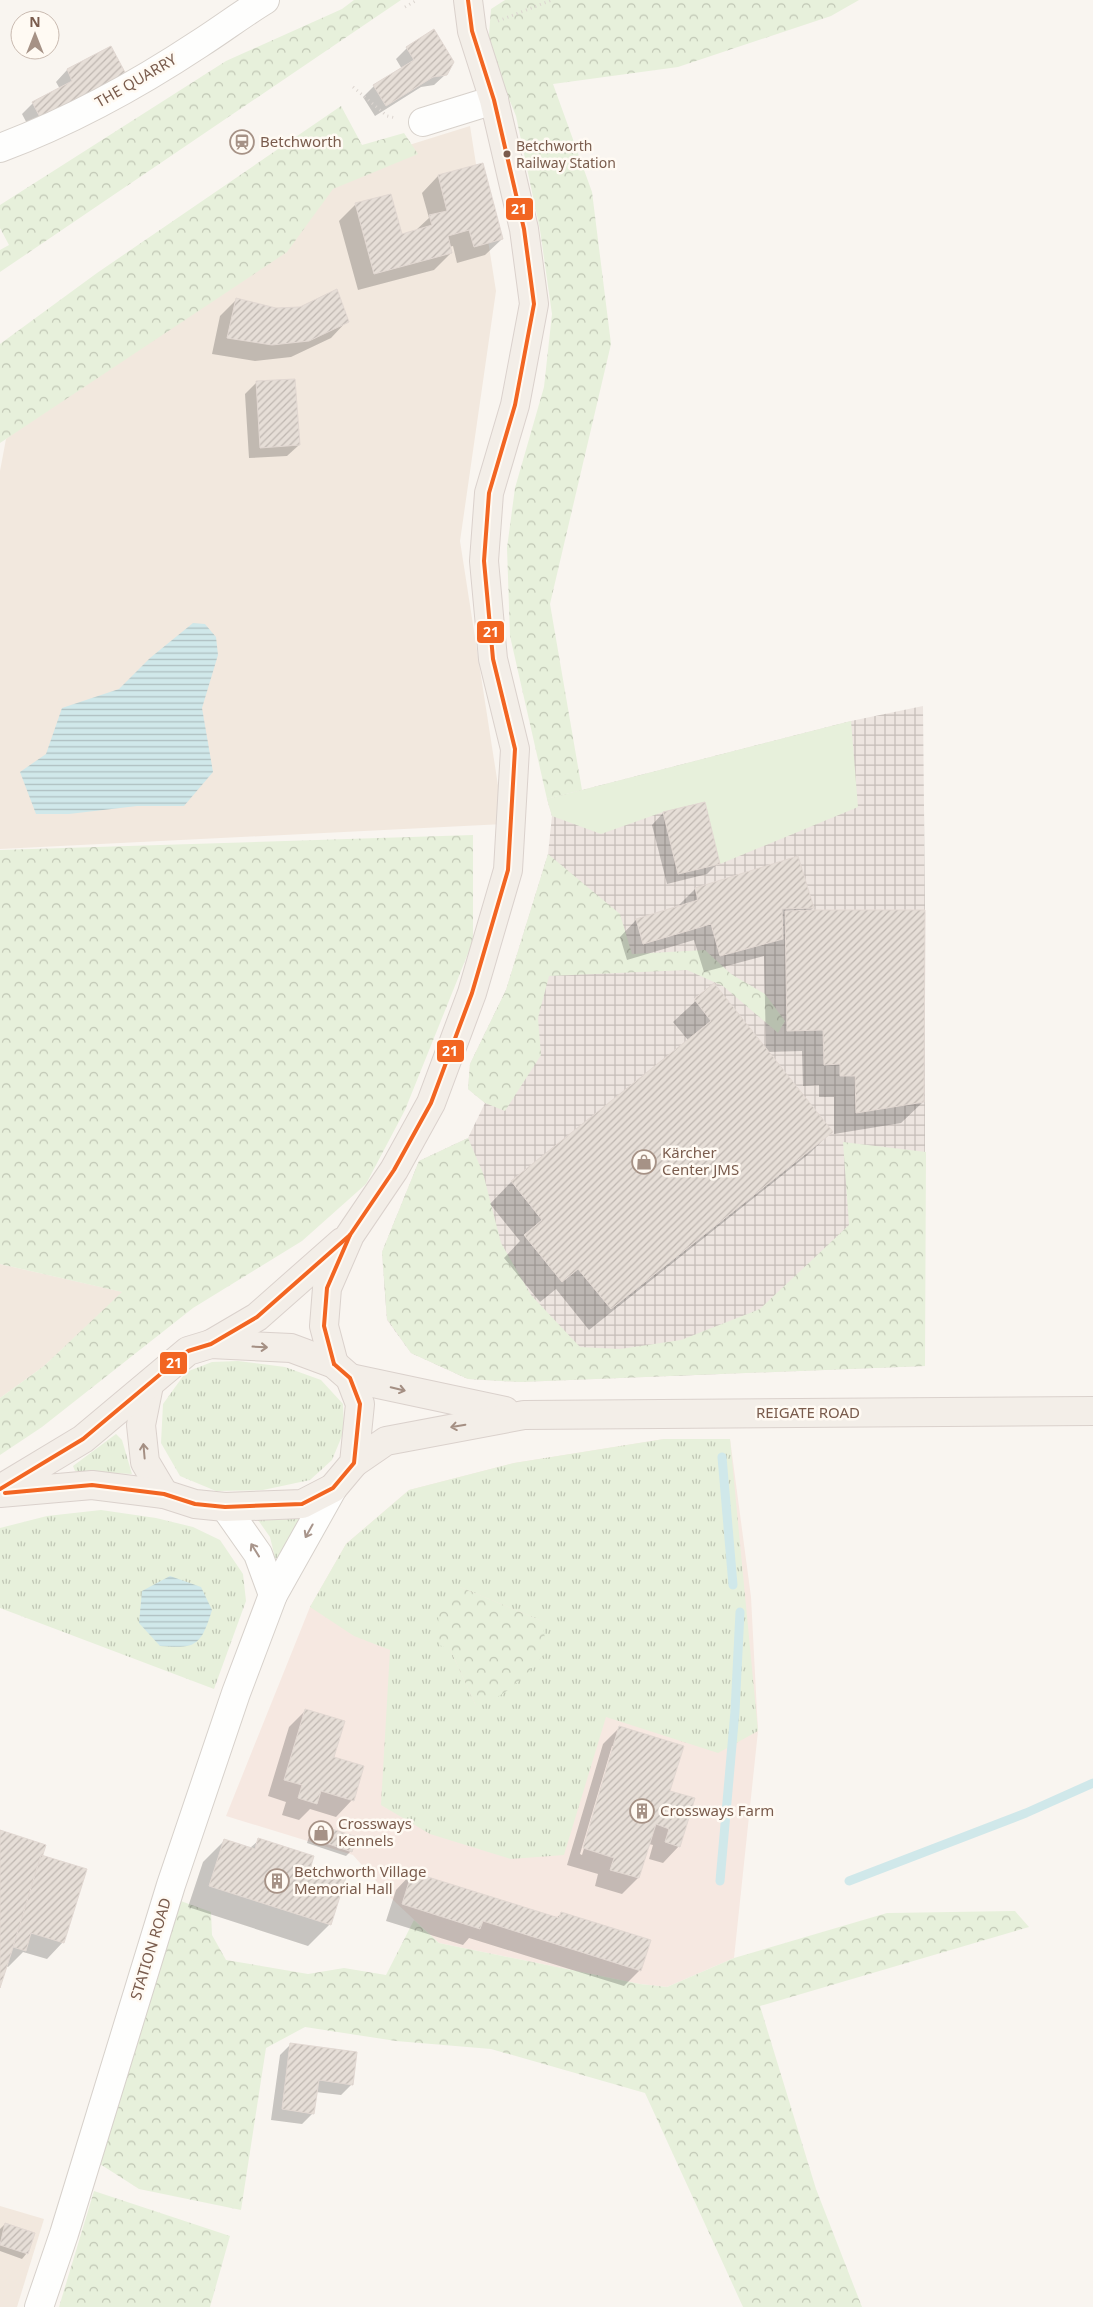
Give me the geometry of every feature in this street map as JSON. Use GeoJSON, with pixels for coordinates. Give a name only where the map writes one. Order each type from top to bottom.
{"type":"FeatureCollection","features":[{"type":"Feature","properties":{"kind":"main road"},"geometry":{"type":"LineString","coordinates":[[354,1463],[360,1404],[342,1371],[324,1326],[326,1288],[350,1235],[394,1170],[431,1103],[472,993],[508,870],[515,749],[493,659],[484,561],[489,493],[515,405],[534,304],[524,229],[494,100],[472,31],[468,0]]}},
{"type":"Feature","properties":{"kind":"main road"},"geometry":{"type":"LineString","coordinates":[[0,1489],[83,1439],[188,1351],[211,1344],[257,1317],[350,1235]]}},
{"type":"Feature","properties":{"kind":"main road","name":"REIGATE ROAD"},"geometry":{"type":"LineString","coordinates":[[211,1344],[291,1348],[342,1371],[524,1415]]}},
{"type":"Feature","properties":{"kind":"main road"},"geometry":{"type":"LineString","coordinates":[[149,1385],[141,1425],[145,1462],[164,1494]]}},
{"type":"Feature","properties":{"kind":"main road","name":"REIGATE ROAD"},"geometry":{"type":"LineString","coordinates":[[333,1488],[354,1463],[386,1441],[524,1415],[1093,1411]]}},
{"type":"Feature","properties":{"kind":"main road"},"geometry":{"type":"LineString","coordinates":[[0,1493],[92,1485],[164,1494],[195,1504],[225,1507],[302,1504],[333,1488]]}},
{"type":"Feature","properties":{"kind":"street","name":"THE QUARRY"},"geometry":{"type":"LineString","coordinates":[[0,148],[42,132],[128,87],[197,45],[265,0]]}},
{"type":"Feature","properties":{"kind":"street"},"geometry":{"type":"LineString","coordinates":[[423,122],[494,100]]}},
{"type":"Feature","properties":{"kind":"street","name":"STATION ROAD"},"geometry":{"type":"LineString","coordinates":[[39,2307],[64,2234],[171,1885],[236,1693],[273,1595],[333,1488]]}},
{"type":"Feature","properties":{"kind":"street"},"geometry":{"type":"LineString","coordinates":[[225,1507],[258,1554],[273,1595]]}},
{"type":"Feature","properties":{"kind":"path"},"geometry":{"type":"LineString","coordinates":[[405,7],[417,0]]}},
{"type":"Feature","properties":{"kind":"path"},"geometry":{"type":"LineString","coordinates":[[472,31],[552,0]]}},
{"type":"Feature","properties":{"kind":"path"},"geometry":{"type":"LineString","coordinates":[[353,87],[387,116],[423,122]]}},
{"type":"Feature","properties":{"kind":"shaded area"},"geometry":{"type":"Polygon","coordinates":[[[470,126],[496,291],[460,541],[504,824],[0,849],[0,471],[6,439],[345,165],[470,126]]]}},
{"type":"Feature","properties":{"kind":"shaded area"},"geometry":{"type":"Polygon","coordinates":[[[923,706],[925,1366],[520,1382],[468,1379],[411,1353],[387,1320],[382,1252],[419,1161],[468,1138],[485,1103],[468,1089],[470,1064],[506,990],[548,854],[552,816],[547,799],[851,721],[923,706]]]}},
{"type":"Feature","properties":{"kind":"shaded area"},"geometry":{"type":"Polygon","coordinates":[[[0,1264],[123,1292],[44,1366],[0,1398],[0,1264]]]}},
{"type":"Feature","properties":{"kind":"shaded area"},"geometry":{"type":"Polygon","coordinates":[[[664,1439],[730,1439],[751,1597],[758,1731],[734,1958],[667,1987],[640,1984],[439,1943],[392,1899],[353,1855],[226,1816],[310,1607],[346,1544],[409,1490],[514,1463],[664,1439]]]}},
{"type":"Feature","properties":{"kind":"shaded area"},"geometry":{"type":"Polygon","coordinates":[[[0,2206],[44,2219],[17,2307],[0,2307],[0,2206]]]}},
{"type":"Feature","properties":{"kind":"green space"},"geometry":{"type":"Polygon","coordinates":[[[354,0],[401,0],[0,272],[0,250],[9,245],[0,228],[0,205],[226,61],[342,9],[354,0]]]}},
{"type":"Feature","properties":{"kind":"green space"},"geometry":{"type":"Polygon","coordinates":[[[505,0],[859,0],[831,16],[678,67],[553,84],[592,192],[611,344],[550,604],[582,790],[547,799],[510,636],[507,548],[515,488],[544,387],[552,314],[540,230],[516,116],[488,47],[491,9],[505,0]]]}},
{"type":"Feature","properties":{"kind":"green space"},"geometry":{"type":"Polygon","coordinates":[[[341,106],[362,145],[404,133],[418,154],[333,189],[287,252],[0,443],[0,344],[97,273],[341,106]]]}},
{"type":"Feature","properties":{"kind":"green space"},"geometry":{"type":"Polygon","coordinates":[[[851,721],[858,807],[720,864],[704,802],[663,812],[601,834],[552,816],[547,799],[851,721]]]}},
{"type":"Feature","properties":{"kind":"green space"},"geometry":{"type":"Polygon","coordinates":[[[473,835],[473,941],[405,1110],[366,1184],[302,1241],[193,1308],[42,1427],[0,1455],[0,1398],[44,1366],[122,1292],[0,1264],[0,850],[473,835]]]}},
{"type":"Feature","properties":{"kind":"green space"},"geometry":{"type":"Polygon","coordinates":[[[548,854],[620,914],[632,954],[705,950],[731,974],[765,994],[785,1021],[778,1033],[723,986],[687,970],[549,976],[538,1018],[541,1055],[505,1111],[485,1103],[468,1089],[470,1064],[506,990],[548,854]]]}},
{"type":"Feature","properties":{"kind":"green space"},"geometry":{"type":"Polygon","coordinates":[[[468,1138],[483,1173],[501,1243],[531,1295],[580,1347],[620,1349],[681,1340],[760,1309],[849,1225],[843,1142],[926,1152],[925,1366],[520,1382],[468,1379],[411,1353],[387,1319],[382,1252],[419,1161],[468,1138]]]}},
{"type":"Feature","properties":{"kind":"green space"},"geometry":{"type":"Polygon","coordinates":[[[238,1361],[285,1367],[321,1380],[343,1404],[344,1431],[332,1460],[310,1480],[263,1490],[216,1491],[180,1476],[161,1443],[163,1404],[186,1372],[212,1362],[238,1361]]]}},
{"type":"Feature","properties":{"kind":"green space"},"geometry":{"type":"Polygon","coordinates":[[[116,1434],[122,1440],[132,1474],[75,1471],[73,1466],[116,1434]]]}},
{"type":"Feature","properties":{"kind":"green space"},"geometry":{"type":"Polygon","coordinates":[[[664,1439],[730,1439],[758,1731],[718,1753],[606,1717],[564,1855],[511,1859],[430,1834],[381,1805],[390,1650],[354,1636],[310,1607],[346,1544],[409,1490],[514,1463],[664,1439]],[[460,1587],[450,1649],[476,1706],[542,1621],[460,1587]]]}},
{"type":"Feature","properties":{"kind":"green space"},"geometry":{"type":"Polygon","coordinates":[[[101,1510],[156,1518],[193,1527],[220,1540],[243,1574],[246,1601],[214,1689],[0,1608],[0,1528],[47,1516],[101,1510]]]}},
{"type":"Feature","properties":{"kind":"green space"},"geometry":{"type":"Polygon","coordinates":[[[307,1510],[282,1558],[275,1558],[270,1537],[258,1520],[307,1510]]]}},
{"type":"Feature","properties":{"kind":"green space"},"geometry":{"type":"Polygon","coordinates":[[[460,1587],[542,1621],[547,1650],[516,1684],[488,1702],[476,1706],[450,1649],[439,1645],[438,1606],[460,1587]]]}},
{"type":"Feature","properties":{"kind":"green space"},"geometry":{"type":"Polygon","coordinates":[[[178,1900],[211,1912],[212,1935],[226,1960],[308,1974],[344,1968],[386,1975],[414,1920],[439,1943],[640,1984],[667,1987],[734,1958],[887,1913],[1015,1911],[1029,1927],[760,2006],[816,2189],[862,2307],[743,2307],[645,2093],[491,2049],[396,2041],[305,2027],[266,2048],[241,2210],[139,2189],[100,2164],[178,1900]]]}},
{"type":"Feature","properties":{"kind":"green space"},"geometry":{"type":"Polygon","coordinates":[[[94,2191],[230,2236],[210,2307],[59,2307],[94,2191]]]}},
{"type":"Feature","properties":{"kind":"water"},"geometry":{"type":"Polygon","coordinates":[[[193,623],[205,624],[216,637],[218,655],[202,708],[213,772],[184,806],[137,806],[69,814],[36,814],[20,772],[46,754],[62,708],[119,689],[150,658],[193,623]]]}},
{"type":"Feature","properties":{"kind":"water"},"geometry":{"type":"Polygon","coordinates":[[[170,1576],[201,1587],[212,1610],[200,1638],[190,1645],[182,1647],[160,1646],[139,1623],[142,1591],[170,1576]]]}},
{"type":"Feature","properties":{"kind":"building"},"geometry":{"type":"Polygon","coordinates":[[[434,29],[454,62],[447,75],[433,77],[386,106],[373,85],[414,60],[406,47],[434,29]]]}},
{"type":"Feature","properties":{"kind":"building"},"geometry":{"type":"Polygon","coordinates":[[[111,46],[128,78],[43,123],[32,102],[72,81],[67,69],[111,46]]]}},
{"type":"Feature","properties":{"kind":"building"},"geometry":{"type":"Polygon","coordinates":[[[483,163],[503,239],[474,247],[469,230],[448,236],[452,253],[374,274],[355,203],[391,194],[402,234],[432,225],[429,215],[447,211],[438,175],[483,163]]]}},
{"type":"Feature","properties":{"kind":"building"},"geometry":{"type":"Polygon","coordinates":[[[337,289],[349,322],[309,341],[272,345],[227,338],[236,298],[276,308],[300,307],[337,289]]]}},
{"type":"Feature","properties":{"kind":"building"},"geometry":{"type":"Polygon","coordinates":[[[295,379],[300,445],[260,448],[256,381],[295,379]]]}},
{"type":"Feature","properties":{"kind":"building"},"geometry":{"type":"Polygon","coordinates":[[[705,802],[720,864],[678,874],[663,812],[705,802]]]}},
{"type":"Feature","properties":{"kind":"building"},"geometry":{"type":"Polygon","coordinates":[[[798,856],[814,908],[782,909],[783,939],[720,956],[711,924],[643,944],[636,919],[698,900],[695,888],[798,856]]]}},
{"type":"Feature","properties":{"kind":"building"},"geometry":{"type":"Polygon","coordinates":[[[925,910],[924,1102],[856,1113],[855,1076],[840,1076],[840,1064],[824,1065],[823,1030],[787,1031],[785,911],[925,910]]]}},
{"type":"Feature","properties":{"kind":"building"},"geometry":{"type":"Polygon","coordinates":[[[714,983],[833,1132],[611,1309],[578,1269],[562,1282],[524,1235],[542,1220],[511,1181],[711,1021],[694,999],[714,983]]]}},
{"type":"Feature","properties":{"kind":"building"},"geometry":{"type":"Polygon","coordinates":[[[305,1709],[345,1721],[334,1757],[364,1766],[354,1801],[321,1791],[317,1804],[298,1798],[302,1785],[284,1780],[305,1709]]]}},
{"type":"Feature","properties":{"kind":"building","name":"Crossways Farm"},"geometry":{"type":"Polygon","coordinates":[[[619,1726],[684,1746],[670,1791],[695,1798],[680,1847],[665,1842],[669,1829],[656,1824],[639,1878],[610,1870],[614,1858],[583,1848],[619,1726]]]}},
{"type":"Feature","properties":{"kind":"building"},"geometry":{"type":"Polygon","coordinates":[[[316,1824],[357,1837],[352,1852],[311,1838],[316,1824]]]}},
{"type":"Feature","properties":{"kind":"building"},"geometry":{"type":"Polygon","coordinates":[[[0,1830],[46,1845],[0,1988],[0,1830]]]}},
{"type":"Feature","properties":{"kind":"building","name":"Betchworth Village Memorial Hall"},"geometry":{"type":"Polygon","coordinates":[[[258,1838],[314,1856],[311,1866],[346,1877],[331,1925],[209,1886],[224,1839],[255,1849],[258,1838]]]}},
{"type":"Feature","properties":{"kind":"building"},"geometry":{"type":"Polygon","coordinates":[[[41,1855],[87,1869],[64,1943],[31,1933],[26,1951],[13,1947],[41,1855]]]}},
{"type":"Feature","properties":{"kind":"building"},"geometry":{"type":"Polygon","coordinates":[[[412,1872],[559,1918],[561,1912],[651,1940],[641,1971],[483,1921],[480,1929],[402,1904],[412,1872]]]}},
{"type":"Feature","properties":{"kind":"building"},"geometry":{"type":"Polygon","coordinates":[[[290,2043],[357,2052],[353,2085],[319,2080],[314,2114],[282,2109],[290,2043]]]}},
{"type":"Feature","properties":{"kind":"building"},"geometry":{"type":"Polygon","coordinates":[[[5,2223],[35,2233],[28,2254],[0,2245],[5,2223]]]}},
{"type":"Feature","properties":{"kind":"waterway"},"geometry":{"type":"LineString","coordinates":[[722,1457],[733,1585]]}},
{"type":"Feature","properties":{"kind":"waterway"},"geometry":{"type":"LineString","coordinates":[[720,1881],[735,1711],[740,1612]]}},
{"type":"Feature","properties":{"kind":"waterway"},"geometry":{"type":"LineString","coordinates":[[849,1881],[1026,1813],[1093,1783]]}},
{"type":"Feature","properties":{"kind":"transit line","name":"21"},"geometry":{"type":"LineString","coordinates":[[0,1489],[83,1439],[188,1351],[211,1344],[257,1317],[350,1235],[394,1170],[431,1103],[472,993],[508,870],[515,749],[493,659],[484,561],[489,493],[515,405],[534,304],[524,229],[494,100],[472,31],[468,0]]}},
{"type":"Feature","properties":{"kind":"transit line","name":"21"},"geometry":{"type":"LineString","coordinates":[[334,1364],[324,1326],[327,1288],[350,1235]]}},
{"type":"Feature","properties":{"kind":"transit line","name":"21"},"geometry":{"type":"LineString","coordinates":[[5,1493],[92,1485],[164,1494],[195,1504],[225,1507],[302,1504],[333,1488],[354,1463],[360,1404],[350,1378],[334,1364]]}},
{"type":"Feature","properties":{"kind":"place","name":"Betchworth"},"geometry":{"type":"Point","coordinates":[242,142]}},
{"type":"Feature","properties":{"kind":"place","name":"Betchworth Railway Station"},"geometry":{"type":"Point","coordinates":[507,154]}},
{"type":"Feature","properties":{"kind":"place","name":"Kärcher Center JMS"},"geometry":{"type":"Point","coordinates":[644,1162]}},
{"type":"Feature","properties":{"kind":"place","name":"Crossways Farm"},"geometry":{"type":"Point","coordinates":[642,1811]}},
{"type":"Feature","properties":{"kind":"place","name":"Crossways Kennels"},"geometry":{"type":"Point","coordinates":[321,1833]}},
{"type":"Feature","properties":{"kind":"place","name":"Betchworth Village Memorial Hall"},"geometry":{"type":"Point","coordinates":[277,1881]}}]}
